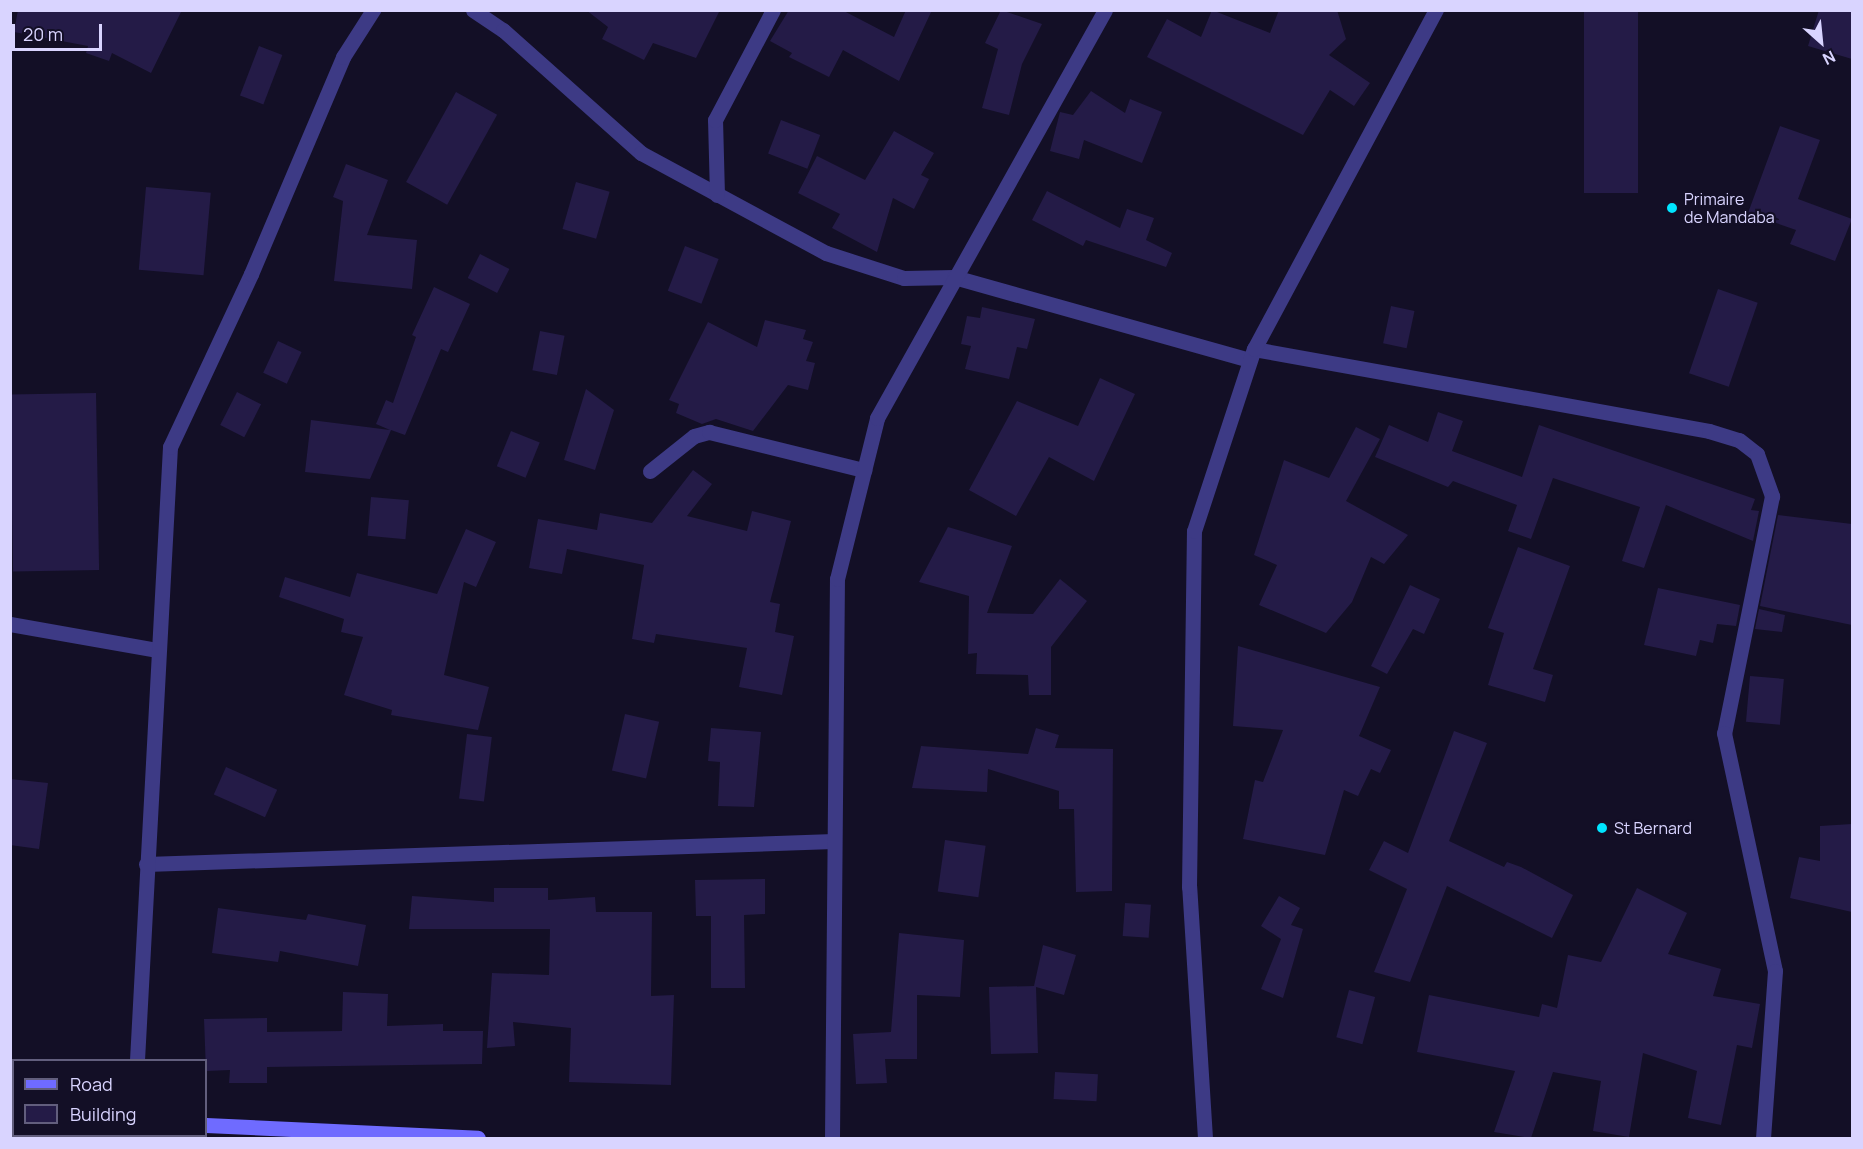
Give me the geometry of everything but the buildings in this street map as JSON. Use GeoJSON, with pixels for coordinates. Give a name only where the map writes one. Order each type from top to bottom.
{"type":"FeatureCollection","features":[{"type":"Feature","properties":{"kind":"street"},"geometry":{"type":"LineString","coordinates":[[137,1059],[170,447],[252,274],[343,57],[373,10]]}},
{"type":"Feature","properties":{"kind":"street"},"geometry":{"type":"LineString","coordinates":[[473,10],[503,30],[641,153],[826,253],[904,278],[954,277],[1252,354],[1709,431],[1739,440],[1757,454],[1772,496],[1724,733],[1775,971],[1763,1138]]}},
{"type":"Feature","properties":{"kind":"street"},"geometry":{"type":"LineString","coordinates":[[717,195],[715,120],[773,10]]}},
{"type":"Feature","properties":{"kind":"street"},"geometry":{"type":"LineString","coordinates":[[832,1138],[837,579],[877,418],[1105,10]]}},
{"type":"Feature","properties":{"kind":"street"},"geometry":{"type":"LineString","coordinates":[[1205,1138],[1189,887],[1194,531],[1252,354],[1436,10]]}},
{"type":"Feature","properties":{"kind":"street"},"geometry":{"type":"LineString","coordinates":[[650,471],[694,435],[709,432],[864,470]]}},
{"type":"Feature","properties":{"kind":"street"},"geometry":{"type":"LineString","coordinates":[[10,624],[158,650]]}},
{"type":"Feature","properties":{"kind":"street"},"geometry":{"type":"LineString","coordinates":[[146,864],[834,841]]}},
{"type":"Feature","properties":{"kind":"street"},"geometry":{"type":"LineString","coordinates":[[207,1125],[478,1138]]}},
{"type":"Feature","properties":{"kind":"place","name":"Primaire de Mandaba"},"geometry":{"type":"Point","coordinates":[1672,208]}},
{"type":"Feature","properties":{"kind":"place","name":"St Bernard"},"geometry":{"type":"Point","coordinates":[1602,828]}}]}
